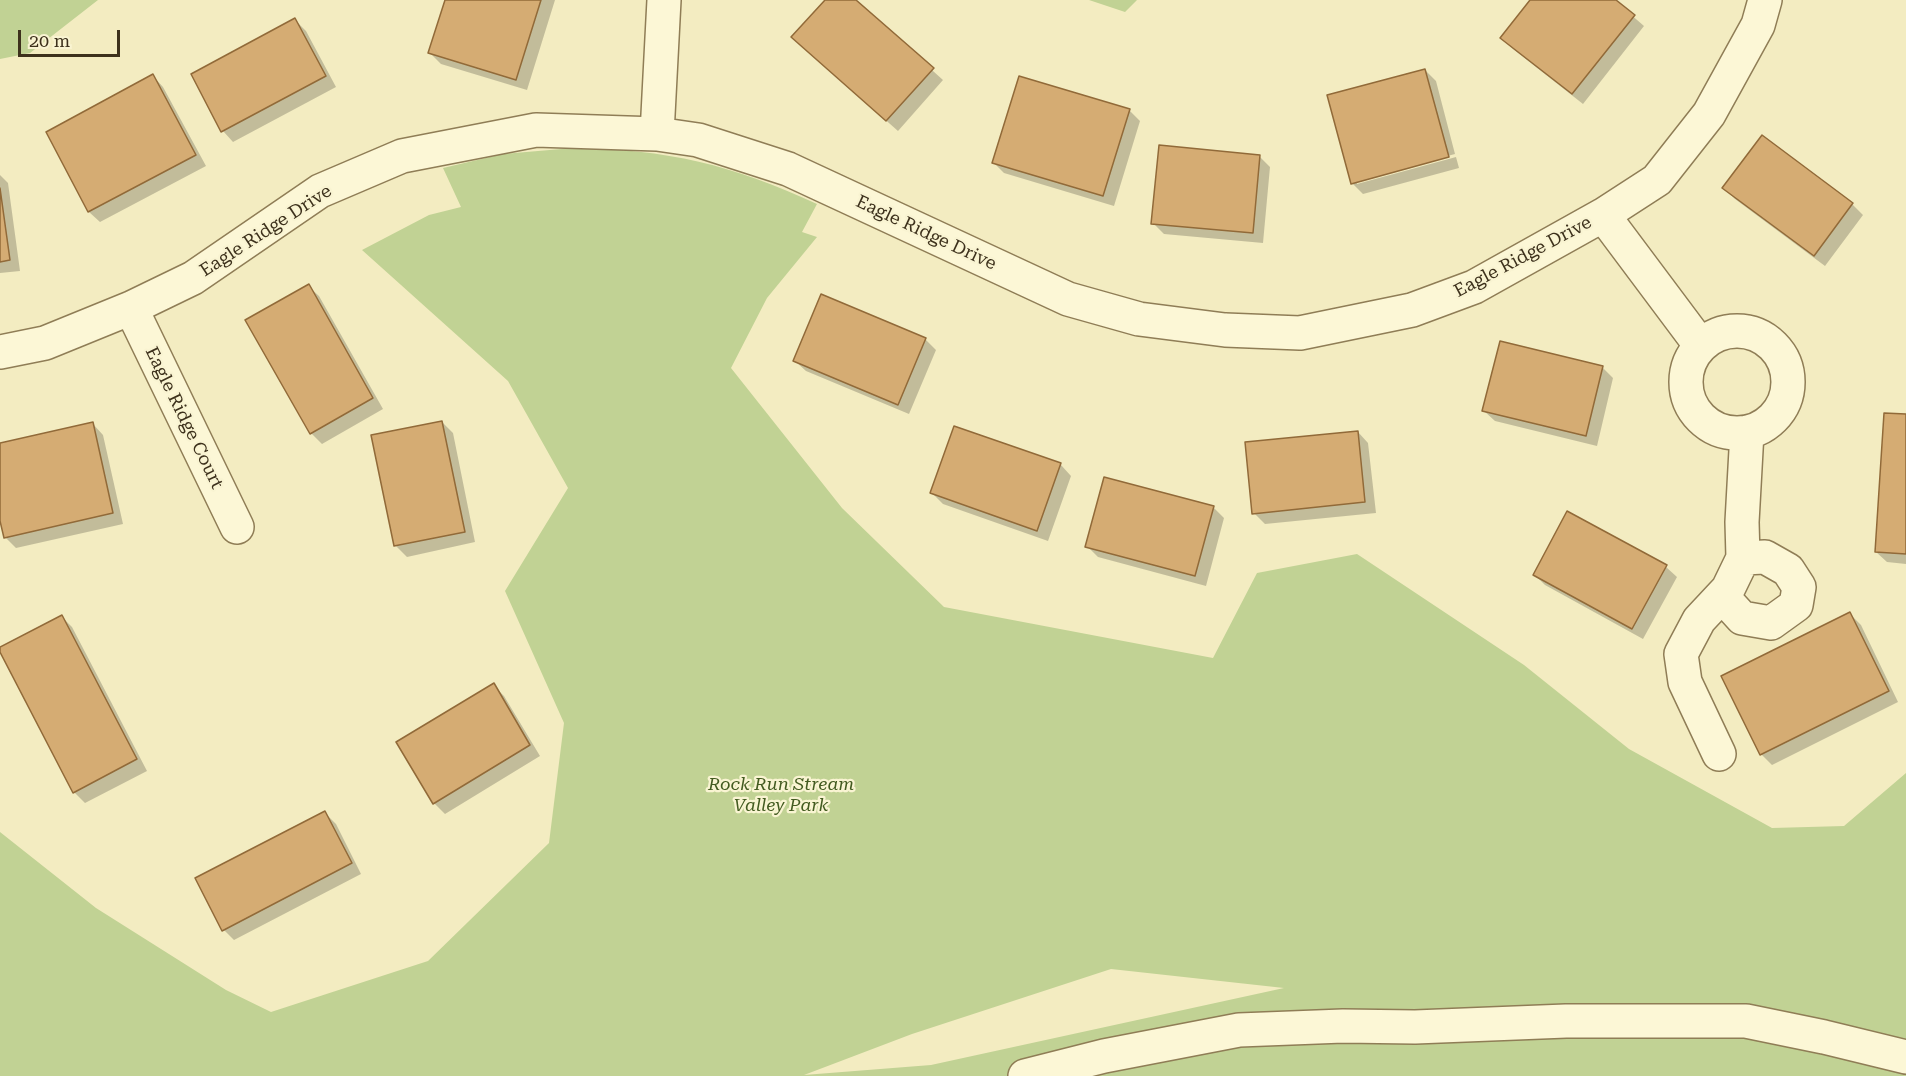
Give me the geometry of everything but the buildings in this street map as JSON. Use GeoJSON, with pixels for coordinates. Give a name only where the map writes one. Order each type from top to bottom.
{"type":"FeatureCollection","features":[{"type":"Feature","properties":{"kind":"street"},"geometry":{"type":"LineString","coordinates":[[657,134],[664,0]]}},
{"type":"Feature","properties":{"kind":"street","name":"Eagle Ridge Drive"},"geometry":{"type":"LineString","coordinates":[[0,352],[45,342],[131,308],[193,278],[320,192],[402,156],[536,130],[657,134],[698,140],[788,169],[1068,299],[1139,319],[1225,330],[1300,333],[1412,310],[1474,287],[1603,215],[1657,180],[1709,114],[1758,26],[1766,0]]}},
{"type":"Feature","properties":{"kind":"street"},"geometry":{"type":"LineString","coordinates":[[1603,215],[1701,346]]}},
{"type":"Feature","properties":{"kind":"street","name":"Eagle Ridge Court"},"geometry":{"type":"LineString","coordinates":[[131,308],[237,527]]}},
{"type":"Feature","properties":{"kind":"street"},"geometry":{"type":"LineString","coordinates":[[1730,331],[1746,332],[1761,337],[1774,346],[1783,359],[1788,375],[1788,391],[1783,406],[1772,420],[1747,432],[1740,434],[1722,432],[1706,424],[1694,411],[1687,395],[1686,377],[1691,360],[1701,346],[1714,337],[1730,331]]}},
{"type":"Feature","properties":{"kind":"street"},"geometry":{"type":"LineString","coordinates":[[1719,754],[1685,682],[1681,654],[1699,620],[1728,589],[1743,558],[1742,522],[1747,432]]}},
{"type":"Feature","properties":{"kind":"street"},"geometry":{"type":"LineString","coordinates":[[1722,596],[1742,618],[1771,623],[1796,605],[1799,587],[1788,570],[1765,557],[1743,558]]}},
{"type":"Feature","properties":{"kind":"street"},"geometry":{"type":"LineString","coordinates":[[1025,1076],[1104,1056],[1239,1030],[1343,1026],[1415,1027],[1566,1021],[1746,1021],[1906,1057]]}},
{"type":"Feature","properties":{"kind":"green space"},"geometry":{"type":"Polygon","coordinates":[[[0,0],[98,0],[30,53],[0,59],[0,0]]]}},
{"type":"Feature","properties":{"kind":"green space"},"geometry":{"type":"Polygon","coordinates":[[[1089,0],[1137,0],[1125,12],[1089,0]]]}},
{"type":"Feature","properties":{"kind":"green space","name":"Rock Run Stream Valley Park"},"geometry":{"type":"Polygon","coordinates":[[[573,148],[607,149],[669,156],[728,169],[817,204],[802,232],[817,237],[767,298],[731,368],[842,508],[944,607],[1213,658],[1257,573],[1357,554],[1524,665],[1629,749],[1772,828],[1844,826],[1906,773],[1906,1076],[0,1076],[0,832],[96,908],[226,990],[271,1012],[428,961],[549,843],[564,723],[505,591],[568,488],[508,381],[362,250],[429,215],[461,207],[443,168],[503,154],[573,148]],[[1111,969],[912,1034],[804,1075],[931,1065],[1284,988],[1111,969]]]}}]}
